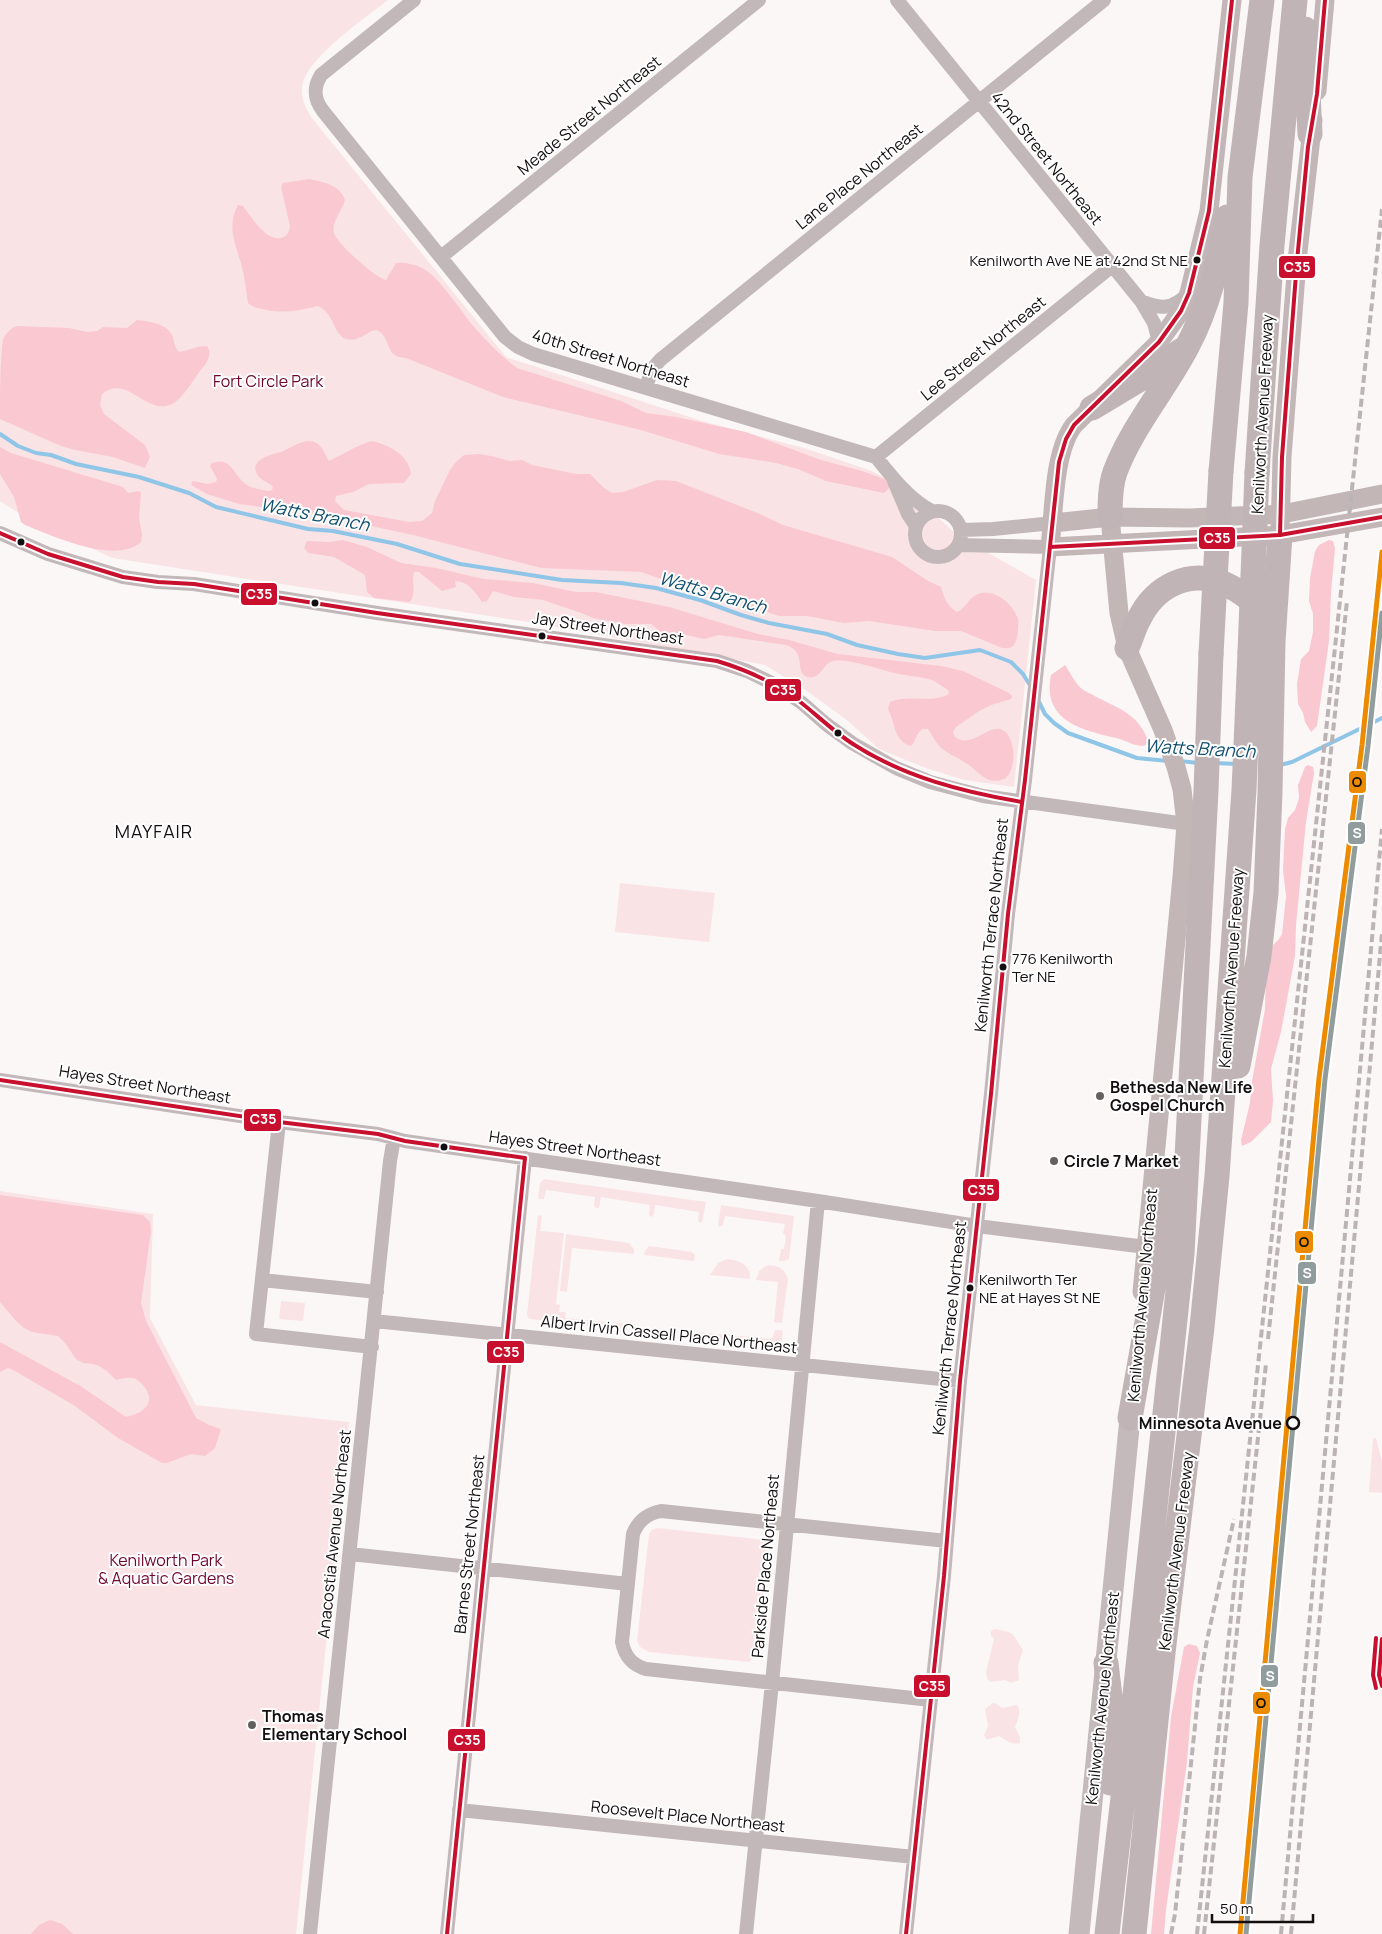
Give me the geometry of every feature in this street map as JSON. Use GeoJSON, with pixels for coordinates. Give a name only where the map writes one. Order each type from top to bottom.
{"type":"FeatureCollection","features":[{"type":"Feature","properties":{"kind":"highway","name":"Kenilworth Avenue Freeway"},"geometry":{"type":"LineString","coordinates":[[1108,1924],[1134,1704],[1177,1299],[1191,1088],[1221,471],[1236,303],[1240,177],[1262,0]]}},
{"type":"Feature","properties":{"kind":"highway","name":"Kenilworth Avenue Freeway"},"geometry":{"type":"LineString","coordinates":[[1134,1934],[1163,1653],[1201,1337],[1217,1176],[1244,790],[1257,473],[1272,245],[1295,0]]}},
{"type":"Feature","properties":{"kind":"highway"},"geometry":{"type":"LineString","coordinates":[[1303,0],[1310,134]]}},
{"type":"Feature","properties":{"kind":"highway"},"geometry":{"type":"LineString","coordinates":[[1110,517],[1111,496],[1118,466],[1130,442],[1188,346],[1208,299],[1227,216],[1240,177]]}},
{"type":"Feature","properties":{"kind":"highway"},"geometry":{"type":"LineString","coordinates":[[1092,408],[1147,375],[1188,346]]}},
{"type":"Feature","properties":{"kind":"highway"},"geometry":{"type":"LineString","coordinates":[[1217,1176],[1259,956],[1266,892],[1272,737],[1273,642],[1281,524]]}},
{"type":"Feature","properties":{"kind":"highway"},"geometry":{"type":"LineString","coordinates":[[1127,648],[1141,615],[1159,592],[1168,586],[1192,578],[1213,579],[1239,591],[1259,609],[1273,642]]}},
{"type":"Feature","properties":{"kind":"highway"},"geometry":{"type":"LineString","coordinates":[[1130,1418],[1167,1206],[1191,1088]]}},
{"type":"Feature","properties":{"kind":"highway"},"geometry":{"type":"LineString","coordinates":[[1106,1663],[1112,1714],[1108,1924]]}},
{"type":"Feature","properties":{"kind":"main road"},"geometry":{"type":"LineString","coordinates":[[1232,0],[1209,211],[1189,293],[1181,311],[1160,342],[1066,434],[1056,487],[1050,548],[1112,544],[1281,524],[1382,517]]}},
{"type":"Feature","properties":{"kind":"main road"},"geometry":{"type":"LineString","coordinates":[[1281,524],[1282,457],[1295,290],[1310,134],[1317,94],[1325,0]]}},
{"type":"Feature","properties":{"kind":"main road"},"geometry":{"type":"LineString","coordinates":[[1052,523],[1110,517],[1189,518],[1281,524],[1382,494]]}},
{"type":"Feature","properties":{"kind":"main road","name":"Kenilworth Avenue Northeast"},"geometry":{"type":"LineString","coordinates":[[1079,1934],[1186,824],[1182,789],[1176,767],[1163,730],[1127,648],[1119,612],[1110,517]]}},
{"type":"Feature","properties":{"kind":"street","name":"40th Street Northeast"},"geometry":{"type":"LineString","coordinates":[[414,0],[321,75],[316,87],[316,100],[505,337],[518,347],[533,354],[876,457]]}},
{"type":"Feature","properties":{"kind":"street","name":"Meade Street Northeast"},"geometry":{"type":"LineString","coordinates":[[441,257],[759,0]]}},
{"type":"Feature","properties":{"kind":"street","name":"42nd Street Northeast"},"geometry":{"type":"LineString","coordinates":[[897,0],[1141,301],[1153,320],[1160,342]]}},
{"type":"Feature","properties":{"kind":"street","name":"Lane Place Northeast"},"geometry":{"type":"LineString","coordinates":[[646,388],[650,374],[660,360],[1104,0]]}},
{"type":"Feature","properties":{"kind":"street","name":"Lee Street Northeast"},"geometry":{"type":"LineString","coordinates":[[876,457],[1112,266]]}},
{"type":"Feature","properties":{"kind":"street"},"geometry":{"type":"LineString","coordinates":[[1141,301],[1152,306],[1161,307],[1180,302],[1189,293]]}},
{"type":"Feature","properties":{"kind":"street"},"geometry":{"type":"LineString","coordinates":[[876,457],[893,478],[924,507],[932,511]]}},
{"type":"Feature","properties":{"kind":"street"},"geometry":{"type":"LineString","coordinates":[[893,478],[908,514],[916,526]]}},
{"type":"Feature","properties":{"kind":"street"},"geometry":{"type":"LineString","coordinates":[[940,510],[954,516],[961,530],[958,545],[946,556],[931,556],[924,553],[915,541],[916,526],[920,519],[932,511],[940,510]]}},
{"type":"Feature","properties":{"kind":"street"},"geometry":{"type":"LineString","coordinates":[[961,530],[1052,523]]}},
{"type":"Feature","properties":{"kind":"street","name":"Jay Street Northeast"},"geometry":{"type":"LineString","coordinates":[[0,533],[48,554],[123,576],[158,582],[194,584],[377,613],[679,655],[732,666],[776,684],[802,702],[826,724],[852,743],[896,768],[956,790],[1022,802],[1186,824]]}},
{"type":"Feature","properties":{"kind":"street"},"geometry":{"type":"LineString","coordinates":[[958,545],[1050,548]]}},
{"type":"Feature","properties":{"kind":"street","name":"Kenilworth Terrace Northeast"},"geometry":{"type":"LineString","coordinates":[[906,1934],[947,1541],[960,1381],[1008,914],[1050,548]]}},
{"type":"Feature","properties":{"kind":"street","name":"Hayes Street Northeast"},"geometry":{"type":"LineString","coordinates":[[0,1080],[279,1122],[378,1134],[405,1142],[818,1201],[977,1226],[1146,1247]]}},
{"type":"Feature","properties":{"kind":"street"},"geometry":{"type":"LineString","coordinates":[[279,1122],[256,1334],[372,1347]]}},
{"type":"Feature","properties":{"kind":"street","name":"Anacostia Avenue Northeast"},"geometry":{"type":"LineString","coordinates":[[310,1934],[394,1138]]}},
{"type":"Feature","properties":{"kind":"street","name":"Barnes Street Northeast"},"geometry":{"type":"LineString","coordinates":[[447,1934],[525,1158]]}},
{"type":"Feature","properties":{"kind":"street","name":"Parkside Place Northeast"},"geometry":{"type":"LineString","coordinates":[[746,1934],[818,1201]]}},
{"type":"Feature","properties":{"kind":"street"},"geometry":{"type":"LineString","coordinates":[[262,1280],[377,1292]]}},
{"type":"Feature","properties":{"kind":"street","name":"Albert Irvin Cassell Place Northeast"},"geometry":{"type":"LineString","coordinates":[[374,1321],[960,1381]]}},
{"type":"Feature","properties":{"kind":"street"},"geometry":{"type":"LineString","coordinates":[[931,1700],[646,1669],[635,1665],[627,1657],[622,1642],[633,1534],[640,1521],[653,1513],[661,1512],[787,1524],[947,1541]]}},
{"type":"Feature","properties":{"kind":"street"},"geometry":{"type":"LineString","coordinates":[[350,1554],[628,1584]]}},
{"type":"Feature","properties":{"kind":"street","name":"Roosevelt Place Northeast"},"geometry":{"type":"LineString","coordinates":[[459,1810],[914,1857]]}},
{"type":"Feature","properties":{"kind":"green space","name":"Fort Circle Park"},"geometry":{"type":"Polygon","coordinates":[[[0,0],[388,0],[324,52],[313,65],[305,77],[302,88],[304,103],[311,117],[506,357],[702,421],[804,448],[872,471],[910,492],[957,535],[1036,580],[1014,787],[964,780],[923,767],[879,749],[848,721],[807,691],[765,665],[528,622],[112,558],[25,517],[0,501],[0,0]]]}},
{"type":"Feature","properties":{"kind":"green space"},"geometry":{"type":"Polygon","coordinates":[[[620,883],[715,893],[709,942],[615,932],[620,883]]]}},
{"type":"Feature","properties":{"kind":"green space"},"geometry":{"type":"Polygon","coordinates":[[[544,1179],[706,1202],[702,1222],[698,1221],[699,1212],[655,1205],[654,1215],[651,1217],[649,1215],[650,1205],[601,1197],[599,1208],[594,1206],[595,1197],[546,1190],[544,1199],[538,1199],[540,1183],[544,1179]]]}},
{"type":"Feature","properties":{"kind":"green space","name":"Kenilworth Park & Aquatic Gardens"},"geometry":{"type":"Polygon","coordinates":[[[0,1191],[153,1214],[150,1318],[196,1405],[349,1422],[296,1934],[0,1934],[0,1191]]]}},
{"type":"Feature","properties":{"kind":"green space"},"geometry":{"type":"Polygon","coordinates":[[[721,1205],[794,1216],[789,1259],[779,1261],[781,1249],[784,1249],[786,1236],[783,1233],[785,1224],[725,1216],[723,1225],[720,1227],[718,1225],[721,1205]]]}},
{"type":"Feature","properties":{"kind":"green space"},"geometry":{"type":"Polygon","coordinates":[[[538,1215],[542,1216],[540,1231],[564,1233],[556,1304],[560,1305],[559,1312],[566,1312],[565,1318],[628,1324],[627,1330],[529,1319],[527,1315],[538,1215]]]}},
{"type":"Feature","properties":{"kind":"green space"},"geometry":{"type":"Polygon","coordinates":[[[566,1234],[629,1243],[634,1249],[634,1254],[572,1248],[567,1292],[560,1291],[566,1234]]]}},
{"type":"Feature","properties":{"kind":"green space"},"geometry":{"type":"Polygon","coordinates":[[[649,1246],[692,1252],[695,1255],[694,1261],[644,1255],[649,1246]]]}},
{"type":"Feature","properties":{"kind":"green space"},"geometry":{"type":"Polygon","coordinates":[[[727,1259],[744,1264],[749,1270],[750,1279],[710,1275],[718,1263],[727,1259]]]}},
{"type":"Feature","properties":{"kind":"green space"},"geometry":{"type":"Polygon","coordinates":[[[766,1266],[780,1268],[785,1272],[788,1279],[782,1323],[774,1322],[778,1282],[756,1280],[759,1271],[766,1266]]]}},
{"type":"Feature","properties":{"kind":"green space"},"geometry":{"type":"Polygon","coordinates":[[[281,1301],[305,1303],[303,1321],[279,1319],[281,1301]]]}},
{"type":"Feature","properties":{"kind":"green space"},"geometry":{"type":"Polygon","coordinates":[[[775,1330],[783,1332],[781,1346],[696,1337],[697,1332],[772,1339],[775,1330]]]}},
{"type":"Feature","properties":{"kind":"green space"},"geometry":{"type":"Polygon","coordinates":[[[1373,1438],[1376,1438],[1382,1461],[1382,1493],[1369,1492],[1373,1438]]]}},
{"type":"Feature","properties":{"kind":"green space"},"geometry":{"type":"Polygon","coordinates":[[[658,1528],[764,1540],[767,1547],[755,1656],[749,1662],[649,1652],[640,1647],[637,1641],[649,1534],[652,1530],[658,1528]]]}},
{"type":"Feature","properties":{"kind":"green space"},"geometry":{"type":"Polygon","coordinates":[[[995,1629],[1011,1633],[1023,1650],[1018,1665],[1019,1680],[1011,1683],[1005,1680],[991,1682],[987,1679],[986,1672],[994,1639],[991,1636],[991,1631],[995,1629]]]}},
{"type":"Feature","properties":{"kind":"green space"},"geometry":{"type":"Polygon","coordinates":[[[993,1703],[1002,1708],[1017,1705],[1019,1713],[1015,1727],[1020,1737],[1020,1743],[1012,1743],[999,1736],[986,1739],[984,1735],[988,1726],[985,1709],[993,1703]]]}},
{"type":"Feature","properties":{"kind":"shaded area"},"geometry":{"type":"Polygon","coordinates":[[[309,179],[331,185],[343,195],[344,204],[333,229],[342,245],[357,260],[386,280],[396,263],[412,264],[422,268],[436,279],[485,339],[517,368],[621,401],[646,413],[676,417],[746,432],[821,460],[887,480],[890,487],[884,493],[826,481],[798,469],[776,463],[719,454],[641,430],[503,397],[406,358],[399,357],[391,351],[385,338],[377,330],[356,339],[343,337],[329,316],[318,306],[284,312],[270,311],[253,306],[248,303],[243,272],[233,236],[234,213],[238,205],[243,206],[264,232],[269,236],[281,238],[287,234],[290,226],[281,187],[283,183],[309,179]]]}},
{"type":"Feature","properties":{"kind":"shaded area"},"geometry":{"type":"Polygon","coordinates":[[[137,320],[152,322],[166,328],[170,331],[180,352],[207,346],[209,352],[206,363],[188,388],[175,403],[170,405],[152,404],[128,391],[120,389],[111,389],[102,394],[100,405],[104,414],[145,445],[150,457],[145,468],[113,457],[61,446],[0,419],[3,340],[6,334],[16,326],[69,328],[87,332],[97,331],[103,327],[127,328],[137,320]]]}},
{"type":"Feature","properties":{"kind":"shaded area"},"geometry":{"type":"Polygon","coordinates":[[[309,441],[320,446],[329,461],[372,441],[391,448],[402,456],[411,474],[404,483],[369,484],[353,492],[336,496],[335,501],[344,510],[409,522],[422,521],[432,513],[435,501],[450,470],[464,455],[479,454],[510,461],[522,460],[532,465],[576,474],[590,474],[612,493],[623,492],[657,480],[676,481],[783,525],[892,557],[928,581],[941,587],[946,601],[957,612],[978,594],[991,593],[997,595],[1008,603],[1016,613],[1018,629],[1016,641],[1012,647],[1002,648],[961,631],[935,631],[869,621],[844,623],[807,616],[779,616],[720,593],[684,587],[641,572],[541,568],[413,535],[310,513],[239,504],[207,494],[191,485],[193,481],[207,484],[216,482],[217,479],[210,466],[212,463],[219,461],[229,465],[244,483],[249,486],[269,491],[273,487],[259,477],[255,467],[264,458],[299,443],[309,441]]]}},
{"type":"Feature","properties":{"kind":"shaded area"},"geometry":{"type":"Polygon","coordinates":[[[0,447],[11,453],[123,487],[128,493],[139,491],[141,493],[139,517],[142,535],[141,542],[130,548],[116,551],[100,550],[67,541],[25,525],[21,522],[14,497],[0,474],[0,447]]]}},
{"type":"Feature","properties":{"kind":"shaded area"},"geometry":{"type":"Polygon","coordinates":[[[343,540],[367,547],[401,563],[436,568],[484,579],[533,583],[576,592],[596,592],[669,607],[758,634],[789,640],[838,654],[941,666],[963,671],[1012,696],[1011,699],[979,711],[956,727],[953,732],[955,737],[968,740],[993,730],[999,729],[1004,731],[1008,735],[1013,749],[1010,772],[1001,780],[989,780],[941,748],[928,729],[920,731],[911,746],[901,740],[888,709],[890,702],[904,699],[942,697],[949,694],[948,690],[932,680],[839,660],[830,662],[816,676],[808,677],[801,671],[797,652],[786,645],[719,635],[704,639],[678,633],[663,634],[651,624],[625,624],[593,618],[543,600],[514,597],[493,591],[487,601],[482,602],[471,588],[464,583],[455,581],[456,587],[442,591],[419,572],[414,572],[414,591],[410,602],[374,598],[367,592],[365,575],[334,557],[308,553],[304,548],[307,541],[328,542],[343,540]]]}},
{"type":"Feature","properties":{"kind":"shaded area"},"geometry":{"type":"Polygon","coordinates":[[[1329,540],[1333,541],[1335,548],[1329,641],[1317,726],[1311,732],[1298,704],[1297,684],[1301,659],[1309,651],[1313,632],[1313,614],[1309,601],[1310,578],[1315,551],[1319,545],[1329,540]]]}},
{"type":"Feature","properties":{"kind":"shaded area"},"geometry":{"type":"Polygon","coordinates":[[[1065,665],[1082,689],[1133,717],[1144,732],[1149,743],[1139,746],[1093,732],[1069,722],[1059,714],[1053,704],[1050,691],[1051,675],[1065,665]]]}},
{"type":"Feature","properties":{"kind":"shaded area"},"geometry":{"type":"Polygon","coordinates":[[[1308,765],[1313,767],[1314,773],[1306,822],[1296,925],[1295,956],[1281,1032],[1271,1069],[1273,1101],[1271,1122],[1251,1142],[1242,1146],[1241,1140],[1250,1103],[1265,1009],[1266,970],[1273,945],[1282,934],[1286,896],[1283,870],[1285,829],[1288,818],[1295,810],[1299,798],[1298,785],[1305,767],[1308,765]]]}},
{"type":"Feature","properties":{"kind":"shaded area"},"geometry":{"type":"Polygon","coordinates":[[[0,1195],[143,1215],[150,1222],[151,1231],[141,1303],[146,1321],[196,1418],[221,1429],[215,1448],[205,1456],[191,1454],[162,1463],[118,1438],[75,1406],[15,1371],[8,1368],[0,1372],[0,1342],[82,1387],[126,1417],[139,1413],[149,1401],[147,1390],[137,1380],[128,1378],[116,1380],[99,1366],[83,1363],[76,1359],[58,1336],[32,1332],[24,1328],[0,1302],[0,1195]]]}},
{"type":"Feature","properties":{"kind":"shaded area"},"geometry":{"type":"Polygon","coordinates":[[[1189,1644],[1197,1646],[1200,1653],[1193,1687],[1187,1762],[1164,1934],[1151,1934],[1171,1717],[1184,1647],[1189,1644]]]}},
{"type":"Feature","properties":{"kind":"shaded area"},"geometry":{"type":"Polygon","coordinates":[[[50,1920],[62,1924],[73,1934],[31,1934],[39,1925],[50,1920]]]}},
{"type":"Feature","properties":{"kind":"waterway","name":"Watts Branch"},"geometry":{"type":"LineString","coordinates":[[0,434],[18,446],[36,453],[51,455],[76,464],[139,477],[189,493],[216,507],[308,529],[333,531],[397,544],[460,564],[562,580],[621,583],[656,588],[700,600],[769,623],[827,634],[857,645],[898,654],[925,658],[980,650],[1011,662],[1023,674],[1031,687]]}},
{"type":"Feature","properties":{"kind":"waterway","name":"Watts Branch"},"geometry":{"type":"LineString","coordinates":[[1038,700],[1045,714],[1068,733],[1137,758],[1168,761]]}},
{"type":"Feature","properties":{"kind":"waterway","name":"Watts Branch"},"geometry":{"type":"LineString","coordinates":[[1280,765],[1292,762],[1382,718]]}},
{"type":"Feature","properties":{"kind":"waterway","name":"Watts Branch"},"geometry":{"type":"LineString","coordinates":[[1180,761],[1198,763]]}},
{"type":"Feature","properties":{"kind":"waterway","name":"Watts Branch"},"geometry":{"type":"LineString","coordinates":[[1215,763],[1236,764]]}},
{"type":"Feature","properties":{"kind":"railway"},"geometry":{"type":"LineString","coordinates":[[1197,1934],[1382,209]]}},
{"type":"Feature","properties":{"kind":"railway"},"geometry":{"type":"LineString","coordinates":[[1268,1339],[1347,601]]}},
{"type":"Feature","properties":{"kind":"railway"},"geometry":{"type":"LineString","coordinates":[[1281,1934],[1382,829]]}},
{"type":"Feature","properties":{"kind":"railway"},"geometry":{"type":"LineString","coordinates":[[1291,1934],[1382,933]]}},
{"type":"Feature","properties":{"kind":"railway"},"geometry":{"type":"LineString","coordinates":[[1204,1934],[1266,1364]]}},
{"type":"Feature","properties":{"kind":"railway"},"geometry":{"type":"LineString","coordinates":[[1171,1934],[1175,1914],[1200,1679],[1234,1519]]}},
{"type":"Feature","properties":{"kind":"transit line","name":"C35"},"geometry":{"type":"LineString","coordinates":[[906,1934],[944,1576],[960,1381],[1008,914],[1025,780],[1059,462],[1066,439],[1074,425],[1159,342],[1181,311],[1189,293],[1209,211],[1232,0]]}},
{"type":"Feature","properties":{"kind":"transit line","name":"C35"},"geometry":{"type":"LineString","coordinates":[[1280,535],[1282,457],[1297,261],[1308,147],[1317,94],[1325,0]]}},
{"type":"Feature","properties":{"kind":"transit line","name":"C35"},"geometry":{"type":"LineString","coordinates":[[1050,547],[1280,535],[1382,517]]}},
{"type":"Feature","properties":{"kind":"transit line","name":"C35"},"geometry":{"type":"LineString","coordinates":[[0,533],[48,554],[123,577],[158,582],[194,584],[377,613],[717,661],[739,668],[770,682],[799,701],[846,739],[872,756],[893,766],[956,788],[1022,802]]}},
{"type":"Feature","properties":{"kind":"transit line","name":"O"},"geometry":{"type":"LineString","coordinates":[[1240,1934],[1319,1078],[1362,745],[1382,552]]}},
{"type":"Feature","properties":{"kind":"transit line","name":"S"},"geometry":{"type":"LineString","coordinates":[[1246,1934],[1325,1079],[1368,746],[1382,613]]}},
{"type":"Feature","properties":{"kind":"transit line","name":"C35"},"geometry":{"type":"LineString","coordinates":[[0,1080],[279,1122],[378,1134],[405,1141],[525,1158]]}},
{"type":"Feature","properties":{"kind":"transit line","name":"C35"},"geometry":{"type":"LineString","coordinates":[[447,1934],[525,1158]]}},
{"type":"Feature","properties":{"kind":"transit line"},"geometry":{"type":"LineString","coordinates":[[1376,1638],[1373,1675],[1376,1688]]}},
{"type":"Feature","properties":{"kind":"transit line"},"geometry":{"type":"LineString","coordinates":[[1382,1639],[1379,1675],[1382,1686]]}},
{"type":"Feature","properties":{"kind":"place","name":"Kenilworth Ave NE at 42nd St NE"},"geometry":{"type":"Point","coordinates":[1197,260]}},
{"type":"Feature","properties":{"kind":"place","name":"776 Kenilworth Ter NE"},"geometry":{"type":"Point","coordinates":[1003,967]}},
{"type":"Feature","properties":{"kind":"place","name":"Bethesda New Life Gospel Church"},"geometry":{"type":"Point","coordinates":[1100,1096]}},
{"type":"Feature","properties":{"kind":"place","name":"Circle 7 Market"},"geometry":{"type":"Point","coordinates":[1054,1161]}},
{"type":"Feature","properties":{"kind":"place","name":"Kenilworth Ter NE at Hayes St NE"},"geometry":{"type":"Point","coordinates":[970,1288]}},
{"type":"Feature","properties":{"kind":"place","name":"Minnesota Avenue"},"geometry":{"type":"Point","coordinates":[1293,1423]}},
{"type":"Feature","properties":{"kind":"place","name":"Thomas Elementary School"},"geometry":{"type":"Point","coordinates":[252,1725]}},
{"type":"Feature","properties":{"kind":"district","name":"MAYFAIR"},"geometry":{"type":"Point","coordinates":[154,831]}}]}
